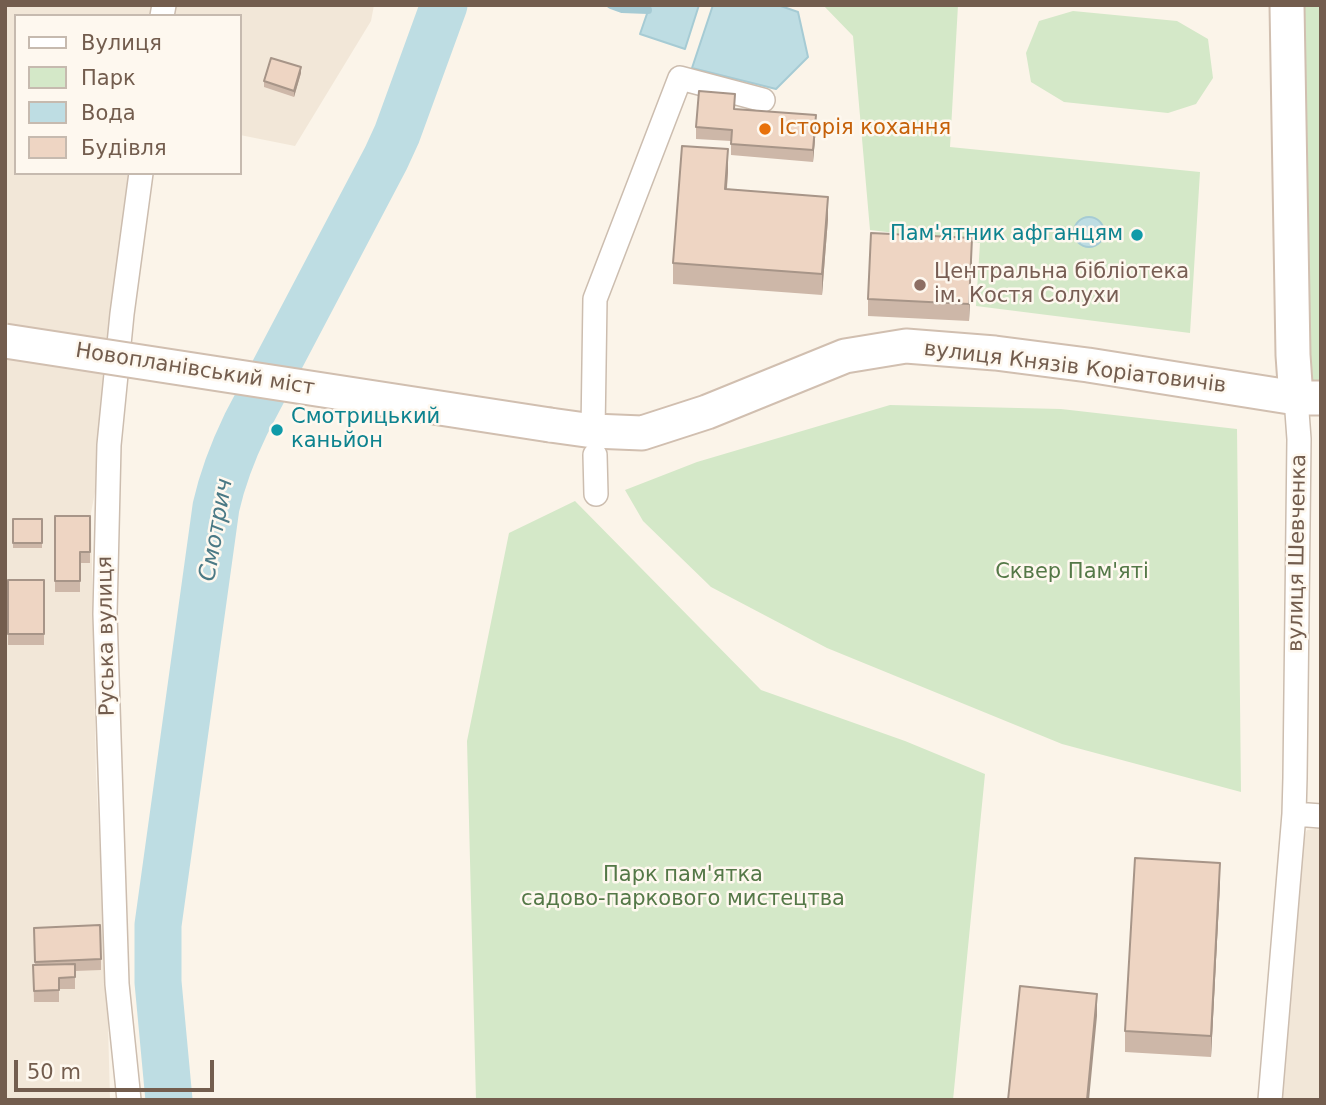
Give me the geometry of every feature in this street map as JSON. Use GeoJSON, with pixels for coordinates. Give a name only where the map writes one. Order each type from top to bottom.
{"type":"FeatureCollection","features":[{"type":"Feature","properties":{"kind":"main road","name":"вулиця Шевченка"},"geometry":{"type":"LineString","coordinates":[[1287,5],[1293,341],[1308,398]]}},
{"type":"Feature","properties":{"kind":"main road","name":"Новопланівський міст"},"geometry":{"type":"LineString","coordinates":[[5,341],[550,425]]}},
{"type":"Feature","properties":{"kind":"main road","name":"вулиця Князів Коріатовичів"},"geometry":{"type":"LineString","coordinates":[[550,425],[594,443],[642,433],[707,412],[845,356],[906,346],[995,352],[1308,398]]}},
{"type":"Feature","properties":{"kind":"street"},"geometry":{"type":"LineString","coordinates":[[596,494],[595,299],[680,78],[763,100]]}},
{"type":"Feature","properties":{"kind":"street","name":"Руська вулиця"},"geometry":{"type":"LineString","coordinates":[[129,1100],[117,984],[104,614],[109,446],[122,314],[141,175]]}},
{"type":"Feature","properties":{"kind":"street","name":"вулиця Шевченка"},"geometry":{"type":"LineString","coordinates":[[1270,1100],[1294,814],[1299,439],[1308,398]]}},
{"type":"Feature","properties":{"kind":"street"},"geometry":{"type":"LineString","coordinates":[[1294,814],[1321,816]]}},
{"type":"Feature","properties":{"kind":"shaded area"},"geometry":{"type":"Polygon","coordinates":[[[5,5],[374,5],[371,21],[295,146],[242,135],[242,14],[14,14],[14,175],[140,175],[125,334],[91,513],[96,776],[110,1100],[5,1100],[5,5]]]}},
{"type":"Feature","properties":{"kind":"shaded area"},"geometry":{"type":"Polygon","coordinates":[[[1321,828],[1321,1100],[1279,1100],[1298,851],[1307,830],[1321,828]]]}},
{"type":"Feature","properties":{"kind":"green space"},"geometry":{"type":"Polygon","coordinates":[[[823,5],[958,5],[950,147],[1200,172],[1190,333],[976,306],[980,243],[870,230],[853,36],[823,5]]]}},
{"type":"Feature","properties":{"kind":"green space"},"geometry":{"type":"Polygon","coordinates":[[[1287,5],[1321,5],[1321,398],[1296,398],[1287,5]]]}},
{"type":"Feature","properties":{"kind":"green space"},"geometry":{"type":"Polygon","coordinates":[[[1073,11],[1177,21],[1208,39],[1213,78],[1196,104],[1168,113],[1064,102],[1031,82],[1026,53],[1039,21],[1073,11]]]}},
{"type":"Feature","properties":{"kind":"green space","name":"Сквер Пам'яті"},"geometry":{"type":"Polygon","coordinates":[[[890,405],[1061,409],[1237,429],[1241,792],[1062,744],[827,648],[711,587],[643,521],[625,490],[697,462],[890,405]]]}},
{"type":"Feature","properties":{"kind":"green space","name":"Парк пам'ятка садово-паркового мистецтва"},"geometry":{"type":"Polygon","coordinates":[[[575,501],[761,690],[905,741],[985,774],[953,1100],[476,1100],[467,741],[509,533],[575,501]]]}},
{"type":"Feature","properties":{"kind":"water"},"geometry":{"type":"Polygon","coordinates":[[[650,5],[699,5],[685,49],[640,34],[650,5]]]}},
{"type":"Feature","properties":{"kind":"water"},"geometry":{"type":"Polygon","coordinates":[[[713,5],[778,5],[798,12],[808,57],[776,89],[692,68],[713,5]]]}},
{"type":"Feature","properties":{"kind":"water"},"geometry":{"type":"Polygon","coordinates":[[[1089,217],[1100,221],[1104,232],[1100,243],[1089,247],[1078,243],[1074,232],[1078,221],[1089,217]]]}},
{"type":"Feature","properties":{"kind":"building"},"geometry":{"type":"Polygon","coordinates":[[[271,58],[301,67],[294,91],[264,81],[271,58]]]}},
{"type":"Feature","properties":{"kind":"building"},"geometry":{"type":"Polygon","coordinates":[[[699,91],[735,94],[734,109],[816,115],[813,150],[731,144],[732,130],[696,127],[699,91]]]}},
{"type":"Feature","properties":{"kind":"building"},"geometry":{"type":"Polygon","coordinates":[[[682,146],[728,149],[725,189],[828,197],[822,274],[673,263],[682,146]]]}},
{"type":"Feature","properties":{"kind":"building","name":"Центральна бібліотека ім. Костя Солухи"},"geometry":{"type":"Polygon","coordinates":[[[871,233],[972,238],[969,304],[868,299],[871,233]]]}},
{"type":"Feature","properties":{"kind":"building"},"geometry":{"type":"Polygon","coordinates":[[[55,516],[90,516],[90,552],[80,552],[80,581],[55,581],[55,516]]]}},
{"type":"Feature","properties":{"kind":"building"},"geometry":{"type":"Polygon","coordinates":[[[13,519],[42,519],[42,543],[13,543],[13,519]]]}},
{"type":"Feature","properties":{"kind":"building"},"geometry":{"type":"Polygon","coordinates":[[[8,580],[44,580],[44,634],[8,634],[8,580]]]}},
{"type":"Feature","properties":{"kind":"building"},"geometry":{"type":"Polygon","coordinates":[[[1135,858],[1220,863],[1211,1036],[1125,1031],[1135,858]]]}},
{"type":"Feature","properties":{"kind":"building"},"geometry":{"type":"Polygon","coordinates":[[[100,925],[101,959],[35,962],[34,928],[100,925]]]}},
{"type":"Feature","properties":{"kind":"building"},"geometry":{"type":"Polygon","coordinates":[[[75,964],[75,977],[59,978],[59,990],[34,991],[33,965],[75,964]]]}},
{"type":"Feature","properties":{"kind":"building"},"geometry":{"type":"Polygon","coordinates":[[[1020,986],[1097,994],[1087,1100],[1008,1100],[1020,986]]]}},
{"type":"Feature","properties":{"kind":"waterway","name":"Смотрич"},"geometry":{"type":"LineString","coordinates":[[169,1100],[158,982],[158,925],[216,507],[228,465],[246,424],[397,134],[444,5]]}},
{"type":"Feature","properties":{"kind":"waterway"},"geometry":{"type":"LineString","coordinates":[[611,5],[622,9],[648,10]]}},
{"type":"Feature","properties":{"kind":"place","name":"Історія кохання"},"geometry":{"type":"Point","coordinates":[765,129]}},
{"type":"Feature","properties":{"kind":"place","name":"Пам'ятник афганцям"},"geometry":{"type":"Point","coordinates":[1137,235]}},
{"type":"Feature","properties":{"kind":"place","name":"Центральна бібліотека ім. Костя Солухи"},"geometry":{"type":"Point","coordinates":[920,285]}},
{"type":"Feature","properties":{"kind":"place","name":"Смотрицький каньйон"},"geometry":{"type":"Point","coordinates":[277,430]}}]}
